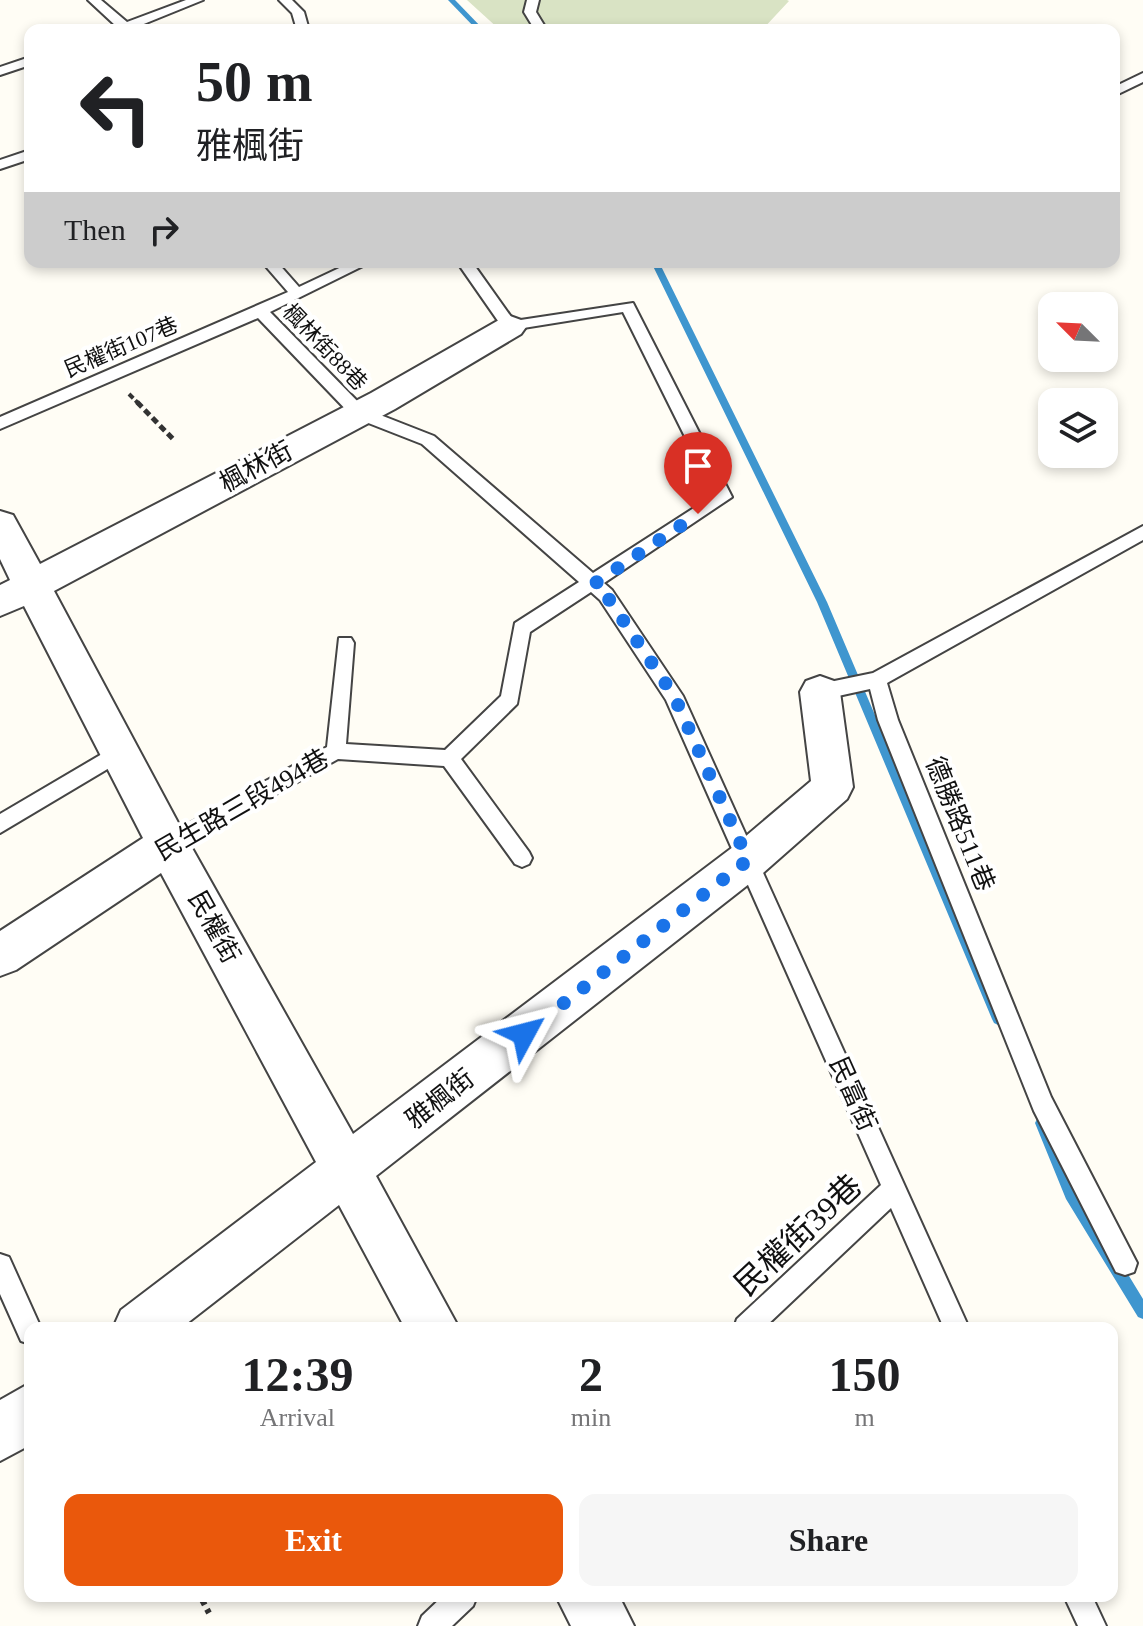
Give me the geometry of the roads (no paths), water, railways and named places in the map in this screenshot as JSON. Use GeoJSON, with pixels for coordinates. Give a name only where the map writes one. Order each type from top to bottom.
{"type":"FeatureCollection","features":[{"type":"Feature","properties":{"kind":"street","name":"楓林街"},"geometry":{"type":"LineString","coordinates":[[16,594],[359,413],[510,327]]}},
{"type":"Feature","properties":{"kind":"street","name":"民權街"},"geometry":{"type":"LineString","coordinates":[[0,524],[16,594],[119,752],[430,1322]]}},
{"type":"Feature","properties":{"kind":"street","name":"雅楓街"},"geometry":{"type":"LineString","coordinates":[[147,1322],[748,860],[832,787],[820,692]]}},
{"type":"Feature","properties":{"kind":"street","name":"民生路三段494巷"},"geometry":{"type":"LineString","coordinates":[[0,956],[168,845]]}},
{"type":"Feature","properties":{"kind":"street"},"geometry":{"type":"LineString","coordinates":[[0,1434],[24,1415]]}},
{"type":"Feature","properties":{"kind":"street"},"geometry":{"type":"LineString","coordinates":[[589,1602],[605,1626]]}},
{"type":"Feature","properties":{"kind":"lane"},"geometry":{"type":"LineString","coordinates":[[94,0],[116,24]]}},
{"type":"Feature","properties":{"kind":"lane"},"geometry":{"type":"LineString","coordinates":[[131,24],[197,0]]}},
{"type":"Feature","properties":{"kind":"lane"},"geometry":{"type":"LineString","coordinates":[[285,0],[298,12],[301,24]]}},
{"type":"Feature","properties":{"kind":"lane"},"geometry":{"type":"LineString","coordinates":[[533,0],[530,12],[537,24]]}},
{"type":"Feature","properties":{"kind":"lane"},"geometry":{"type":"LineString","coordinates":[[0,71],[24,63]]}},
{"type":"Feature","properties":{"kind":"lane"},"geometry":{"type":"LineString","coordinates":[[1120,89],[1143,77]]}},
{"type":"Feature","properties":{"kind":"lane"},"geometry":{"type":"LineString","coordinates":[[0,165],[24,156]]}},
{"type":"Feature","properties":{"kind":"lane"},"geometry":{"type":"LineString","coordinates":[[274,268],[297,293]]}},
{"type":"Feature","properties":{"kind":"lane","name":"民權街107巷"},"geometry":{"type":"LineString","coordinates":[[0,423],[260,311],[351,268]]}},
{"type":"Feature","properties":{"kind":"lane"},"geometry":{"type":"LineString","coordinates":[[468,268],[510,327],[628,306],[724,497],[594,584],[521,628],[510,699],[449,758],[522,858]]}},
{"type":"Feature","properties":{"kind":"lane","name":"楓林街88巷"},"geometry":{"type":"LineString","coordinates":[[260,311],[359,413]]}},
{"type":"Feature","properties":{"kind":"lane"},"geometry":{"type":"LineString","coordinates":[[359,413],[428,440],[606,595],[674,696],[748,860]]}},
{"type":"Feature","properties":{"kind":"lane"},"geometry":{"type":"LineString","coordinates":[[820,692],[877,680],[1143,532]]}},
{"type":"Feature","properties":{"kind":"lane"},"geometry":{"type":"LineString","coordinates":[[336,751],[345,643]]}},
{"type":"Feature","properties":{"kind":"lane","name":"德勝路511巷"},"geometry":{"type":"LineString","coordinates":[[877,680],[888,720],[1042,1103],[1125,1263]]}},
{"type":"Feature","properties":{"kind":"lane","name":"民生路三段494巷"},"geometry":{"type":"LineString","coordinates":[[168,845],[336,751],[449,758]]}},
{"type":"Feature","properties":{"kind":"lane"},"geometry":{"type":"LineString","coordinates":[[0,824],[119,752]]}},
{"type":"Feature","properties":{"kind":"lane","name":"民富街"},"geometry":{"type":"LineString","coordinates":[[748,860],[954,1322]]}},
{"type":"Feature","properties":{"kind":"lane","name":"民權街39巷"},"geometry":{"type":"LineString","coordinates":[[752,1322],[895,1188]]}},
{"type":"Feature","properties":{"kind":"lane"},"geometry":{"type":"LineString","coordinates":[[0,1266],[25,1322]]}},
{"type":"Feature","properties":{"kind":"lane"},"geometry":{"type":"LineString","coordinates":[[432,1626],[457,1602]]}},
{"type":"Feature","properties":{"kind":"lane"},"geometry":{"type":"LineString","coordinates":[[1081,1602],[1092,1626]]}},
{"type":"Feature","properties":{"kind":"waterway"},"geometry":{"type":"LineString","coordinates":[[451,0],[475,24]]}},
{"type":"Feature","properties":{"kind":"waterway"},"geometry":{"type":"LineString","coordinates":[[658,268],[822,602],[998,1019]]}},
{"type":"Feature","properties":{"kind":"waterway"},"geometry":{"type":"LineString","coordinates":[[1041,1123],[1071,1194],[1143,1312]]}}]}
